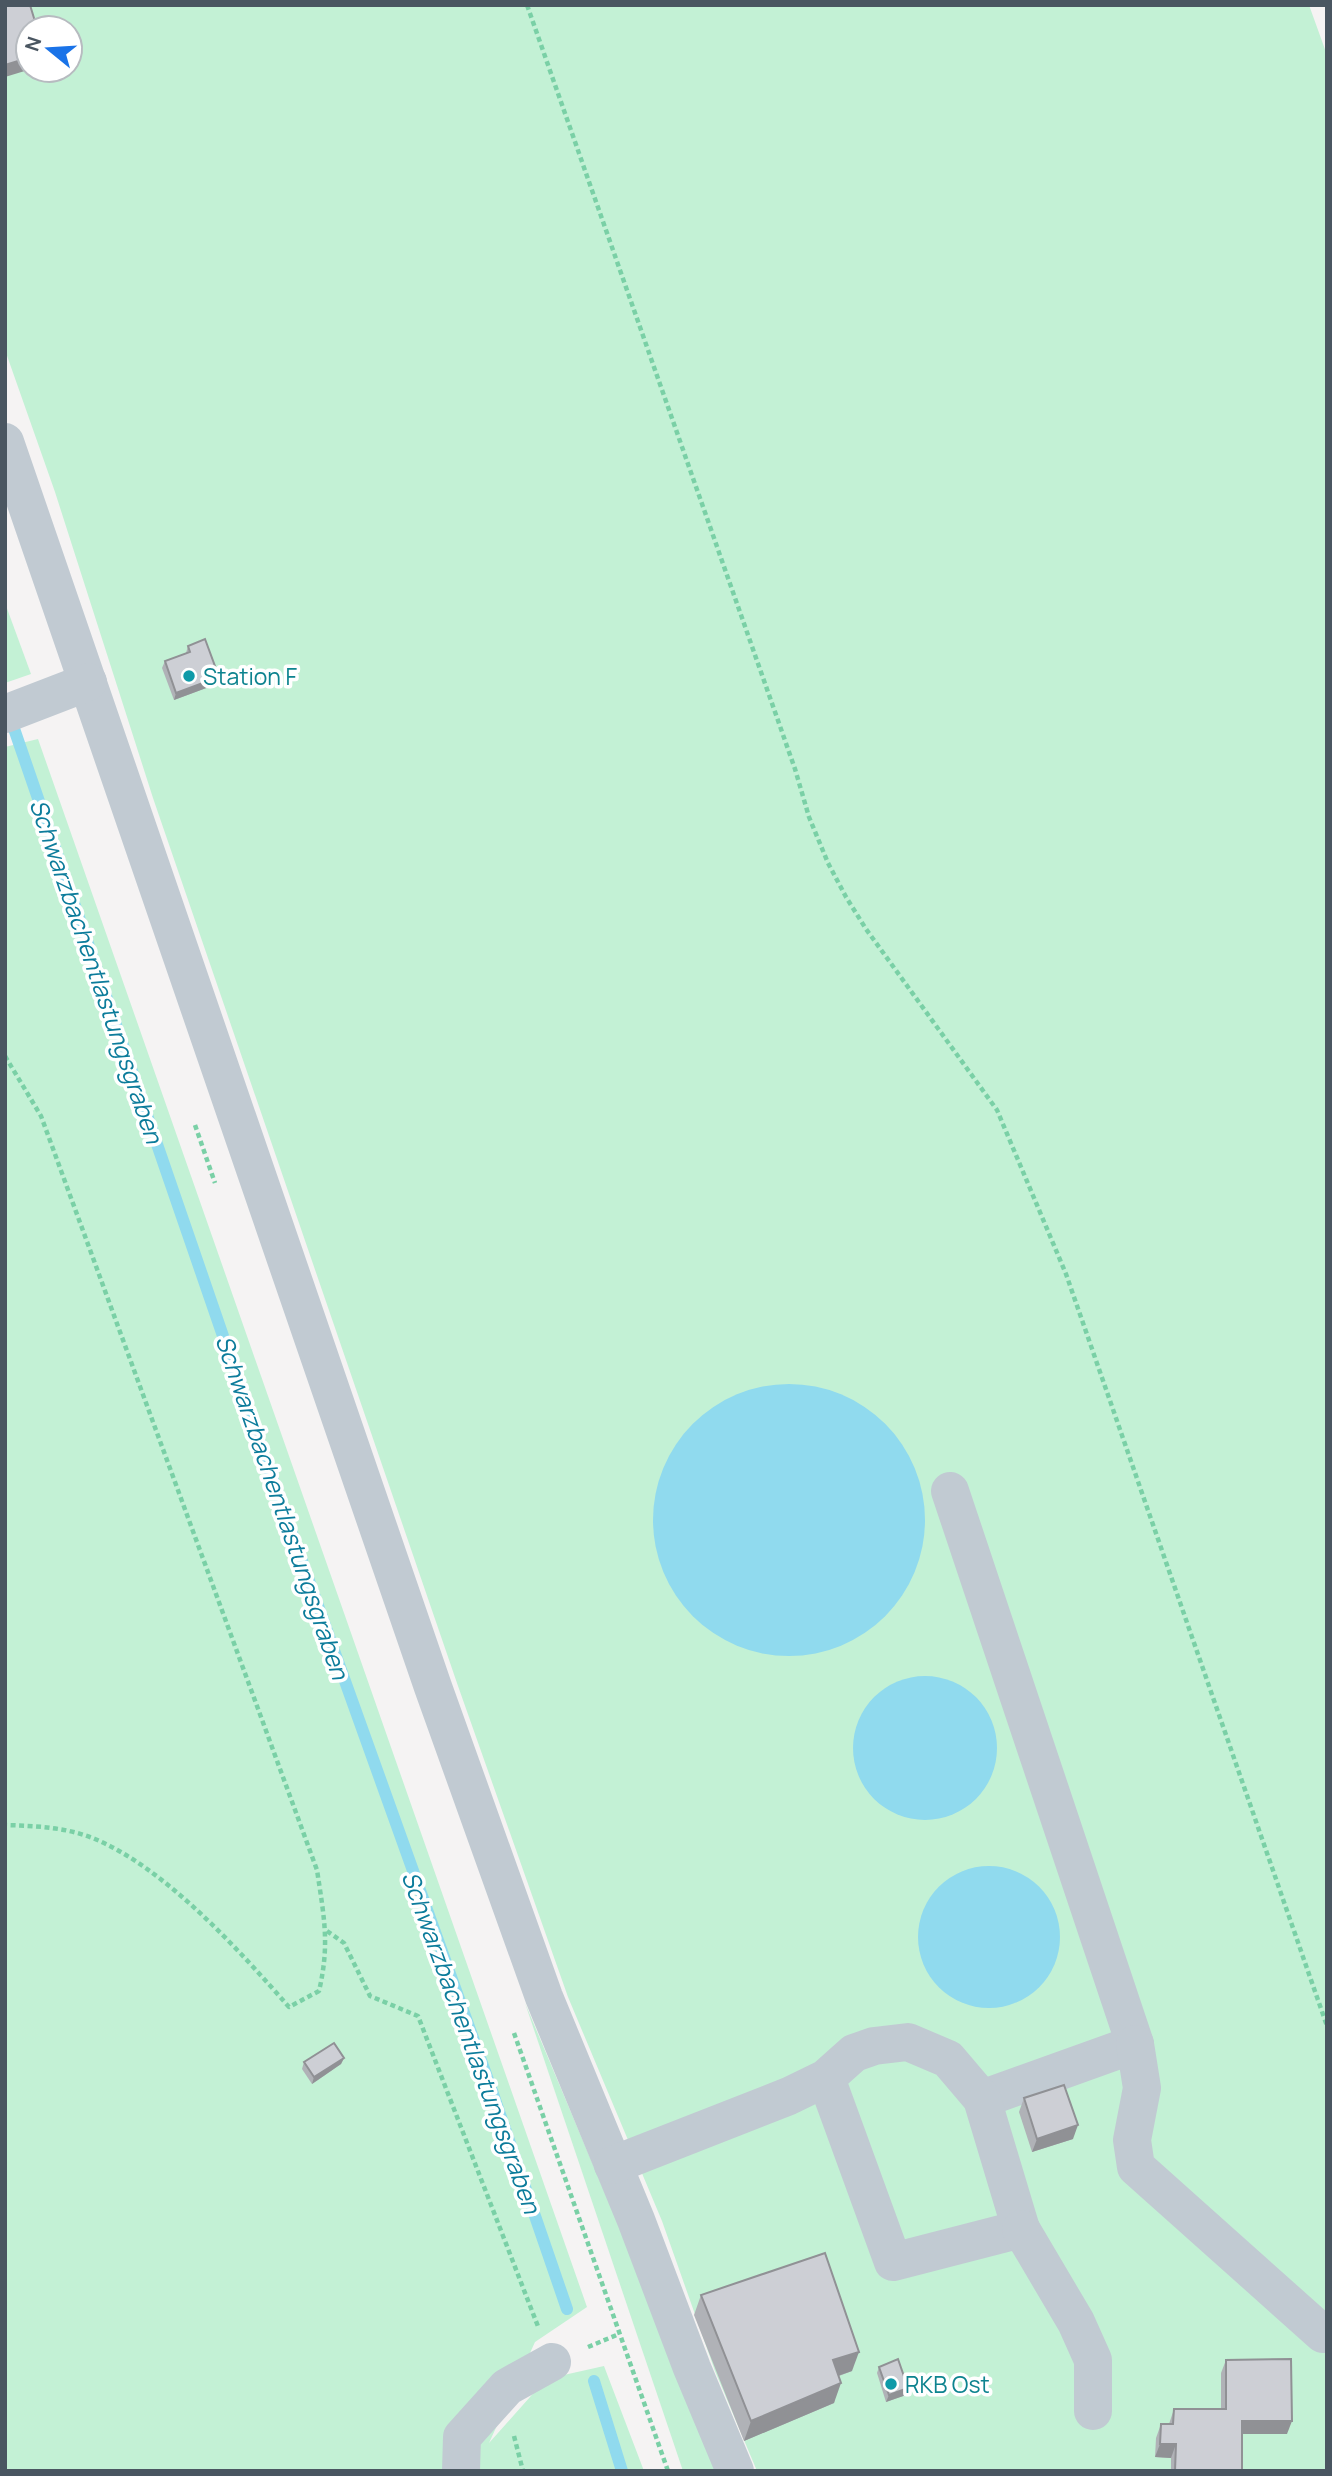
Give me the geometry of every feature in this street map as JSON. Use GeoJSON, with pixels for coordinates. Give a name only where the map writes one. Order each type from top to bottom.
{"type":"FeatureCollection","features":[{"type":"Feature","properties":{"kind":"street"},"geometry":{"type":"LineString","coordinates":[[5,442],[438,1700],[544,1997],[734,2471]]}},
{"type":"Feature","properties":{"kind":"street"},"geometry":{"type":"LineString","coordinates":[[5,714],[88,682]]}},
{"type":"Feature","properties":{"kind":"street"},"geometry":{"type":"LineString","coordinates":[[950,1491],[1135,2044],[1142,2088],[1132,2140],[1136,2167],[1323,2334]]}},
{"type":"Feature","properties":{"kind":"street"},"geometry":{"type":"LineString","coordinates":[[613,2165],[789,2096],[826,2078],[854,2053],[874,2046],[908,2042],[948,2059],[982,2099],[1021,2229],[1076,2322],[1093,2360],[1093,2411]]}},
{"type":"Feature","properties":{"kind":"street"},"geometry":{"type":"LineString","coordinates":[[982,2099],[1135,2044]]}},
{"type":"Feature","properties":{"kind":"street"},"geometry":{"type":"LineString","coordinates":[[826,2078],[893,2262],[1021,2229]]}},
{"type":"Feature","properties":{"kind":"street"},"geometry":{"type":"LineString","coordinates":[[461,2471],[462,2437],[507,2387],[552,2361]]}},
{"type":"Feature","properties":{"kind":"path"},"geometry":{"type":"LineString","coordinates":[[527,5],[785,742],[808,817],[846,897],[866,929],[997,1110],[1019,1160],[1066,1274],[1327,2026]]}},
{"type":"Feature","properties":{"kind":"path"},"geometry":{"type":"LineString","coordinates":[[5,1056],[41,1116],[317,1870],[327,1930],[325,1966],[319,1991],[289,2007],[245,1958],[156,1874],[95,1839],[54,1827],[5,1825]]}},
{"type":"Feature","properties":{"kind":"path"},"geometry":{"type":"LineString","coordinates":[[327,1930],[344,1943],[370,1996],[418,2016],[552,2361]]}},
{"type":"Feature","properties":{"kind":"green space"},"geometry":{"type":"Polygon","coordinates":[[[5,5],[1309,5],[1327,55],[1327,2471],[757,2471],[715,2371],[662,2221],[568,1997],[458,1686],[153,798],[55,492],[5,350],[5,5]]]}},
{"type":"Feature","properties":{"kind":"green space"},"geometry":{"type":"Polygon","coordinates":[[[5,603],[31,674],[5,683],[5,603]]]}},
{"type":"Feature","properties":{"kind":"green space"},"geometry":{"type":"Polygon","coordinates":[[[38,739],[587,2307],[535,2342],[489,2443],[546,2379],[604,2366],[644,2471],[5,2471],[5,747],[38,739]]]}},
{"type":"Feature","properties":{"kind":"green space"},"geometry":{"type":"Polygon","coordinates":[[[525,2003],[722,2471],[683,2471],[525,2003]]]}},
{"type":"Feature","properties":{"kind":"water"},"geometry":{"type":"Polygon","coordinates":[[[776,1384],[802,1384],[829,1389],[853,1400],[876,1415],[894,1433],[920,1480],[925,1520],[923,1547],[915,1572],[894,1607],[876,1625],[829,1651],[802,1656],[776,1656],[749,1651],[725,1640],[702,1625],[684,1607],[658,1560],[653,1533],[653,1507],[658,1480],[669,1456],[684,1433],[702,1415],[749,1389],[776,1384]]]}},
{"type":"Feature","properties":{"kind":"water"},"geometry":{"type":"Polygon","coordinates":[[[925,1676],[952,1682],[976,1697],[991,1721],[997,1748],[991,1775],[976,1799],[952,1814],[925,1820],[898,1814],[874,1799],[859,1775],[853,1748],[859,1721],[874,1697],[898,1682],[925,1676]]]}},
{"type":"Feature","properties":{"kind":"water"},"geometry":{"type":"Polygon","coordinates":[[[989,1866],[1016,1872],[1039,1887],[1054,1910],[1060,1937],[1054,1964],[1039,1987],[1016,2002],[989,2008],[962,2002],[939,1987],[924,1964],[918,1937],[924,1910],[939,1887],[962,1872],[989,1866]]]}},
{"type":"Feature","properties":{"kind":"building"},"geometry":{"type":"Polygon","coordinates":[[[5,5],[30,5],[33,14],[14,14],[14,62],[5,65],[5,5]]]}},
{"type":"Feature","properties":{"kind":"building","name":"Station F"},"geometry":{"type":"Polygon","coordinates":[[[205,639],[219,677],[176,693],[165,661],[190,652],[188,646],[205,639]]]}},
{"type":"Feature","properties":{"kind":"building"},"geometry":{"type":"Polygon","coordinates":[[[334,2043],[344,2058],[314,2077],[304,2062],[334,2043]]]}},
{"type":"Feature","properties":{"kind":"building"},"geometry":{"type":"Polygon","coordinates":[[[1064,2085],[1078,2125],[1037,2139],[1024,2098],[1064,2085]]]}},
{"type":"Feature","properties":{"kind":"building"},"geometry":{"type":"Polygon","coordinates":[[[825,2253],[859,2352],[833,2360],[841,2383],[751,2421],[701,2295],[825,2253]]]}},
{"type":"Feature","properties":{"kind":"building","name":"RKB Ost"},"geometry":{"type":"Polygon","coordinates":[[[898,2359],[908,2388],[889,2395],[879,2367],[898,2359]]]}},
{"type":"Feature","properties":{"kind":"building"},"geometry":{"type":"Polygon","coordinates":[[[1291,2359],[1292,2421],[1242,2421],[1242,2471],[1175,2471],[1176,2444],[1160,2444],[1161,2424],[1173,2424],[1174,2409],[1226,2409],[1226,2360],[1291,2359]]]}},
{"type":"Feature","properties":{"kind":"waterway","name":"Schwarzbachentlastungsgraben"},"geometry":{"type":"LineString","coordinates":[[10,717],[265,1458],[492,2091],[567,2309]]}},
{"type":"Feature","properties":{"kind":"waterway","name":"Schwarzbachentlastungsgraben"},"geometry":{"type":"LineString","coordinates":[[594,2381],[622,2471]]}},
{"type":"Feature","properties":{"kind":"place","name":"Station F"},"geometry":{"type":"Point","coordinates":[189,676]}},
{"type":"Feature","properties":{"kind":"place","name":"RKB Ost"},"geometry":{"type":"Point","coordinates":[891,2384]}}]}
